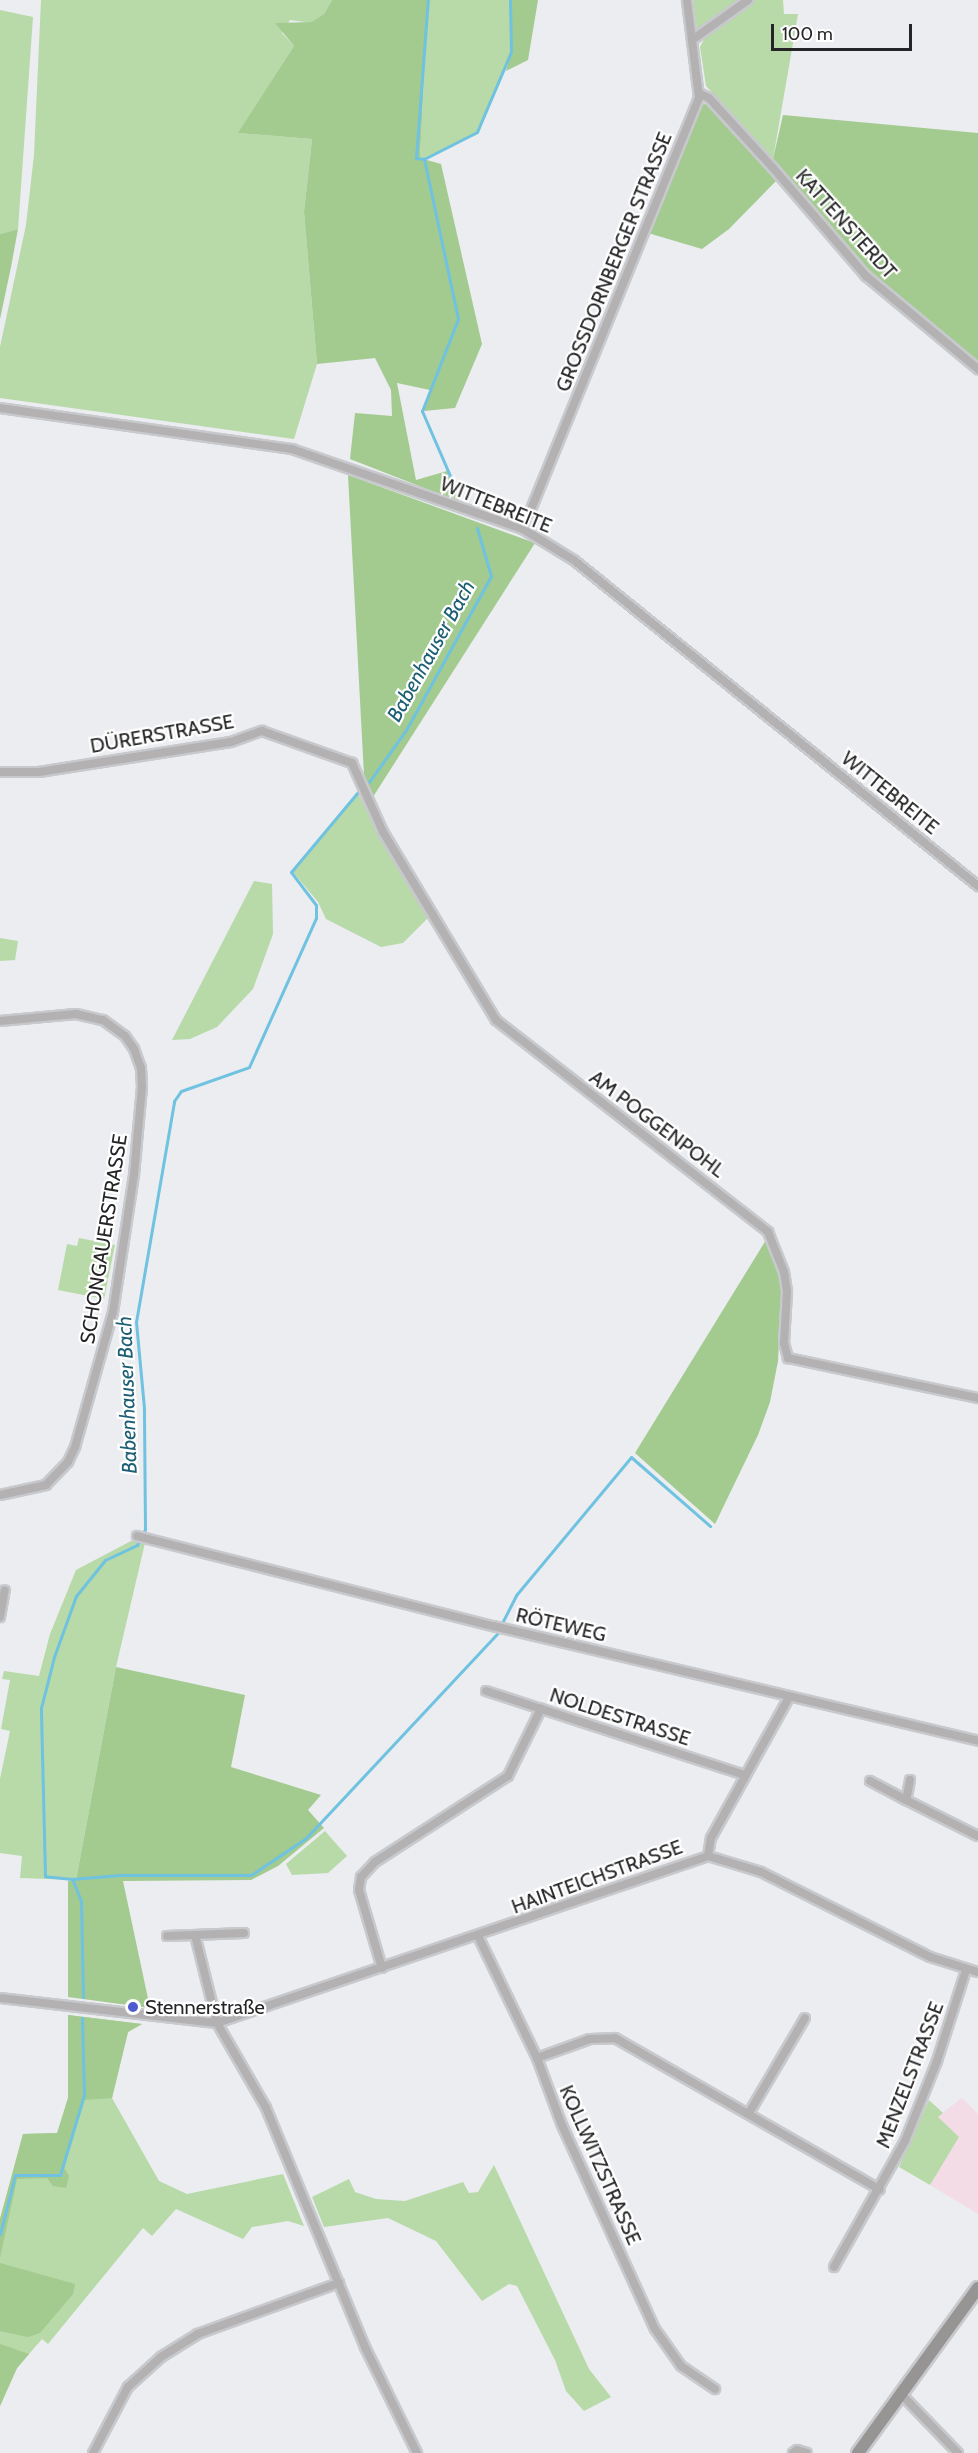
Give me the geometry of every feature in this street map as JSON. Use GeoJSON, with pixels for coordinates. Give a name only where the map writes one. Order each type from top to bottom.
{"type":"FeatureCollection","features":[{"type":"Feature","properties":{"kind":"main road"},"geometry":{"type":"LineString","coordinates":[[858,2453],[978,2288]]}},
{"type":"Feature","properties":{"kind":"street","name":"GROSSDORNBERGER STRASSE"},"geometry":{"type":"LineString","coordinates":[[522,529],[699,93],[687,0]]}},
{"type":"Feature","properties":{"kind":"street"},"geometry":{"type":"LineString","coordinates":[[692,40],[748,0]]}},
{"type":"Feature","properties":{"kind":"street","name":"KATTENSTERDT"},"geometry":{"type":"LineString","coordinates":[[699,93],[709,98],[773,168],[866,276],[978,369]]}},
{"type":"Feature","properties":{"kind":"street","name":"WITTEBREITE"},"geometry":{"type":"LineString","coordinates":[[0,408],[292,449],[522,529],[575,561],[978,886]]}},
{"type":"Feature","properties":{"kind":"street","name":"DÜRERSTRASSE"},"geometry":{"type":"LineString","coordinates":[[0,772],[39,772],[208,746],[262,731],[352,763],[358,769]]}},
{"type":"Feature","properties":{"kind":"street","name":"AM POGGENPOHL"},"geometry":{"type":"LineString","coordinates":[[358,769],[364,793],[383,832],[496,1020],[768,1232],[784,1272],[787,1292],[784,1343],[788,1358],[978,1398]]}},
{"type":"Feature","properties":{"kind":"street","name":"SCHONGAUERSTRASSE"},"geometry":{"type":"LineString","coordinates":[[0,1021],[76,1014],[103,1020],[125,1036],[134,1049],[141,1068],[142,1087],[133,1186],[112,1312],[75,1447],[68,1462],[46,1485],[0,1495]]}},
{"type":"Feature","properties":{"kind":"street","name":"RÖTEWEG"},"geometry":{"type":"LineString","coordinates":[[139,1537],[789,1697],[978,1741]]}},
{"type":"Feature","properties":{"kind":"street"},"geometry":{"type":"LineString","coordinates":[[0,1617],[5,1590]]}},
{"type":"Feature","properties":{"kind":"street","name":"NOLDESTRASSE"},"geometry":{"type":"LineString","coordinates":[[486,1690],[745,1775]]}},
{"type":"Feature","properties":{"kind":"street"},"geometry":{"type":"LineString","coordinates":[[708,1856],[711,1838],[789,1697]]}},
{"type":"Feature","properties":{"kind":"street"},"geometry":{"type":"LineString","coordinates":[[382,1968],[359,1890],[361,1878],[375,1862],[508,1776],[541,1709]]}},
{"type":"Feature","properties":{"kind":"street"},"geometry":{"type":"LineString","coordinates":[[906,1800],[910,1780]]}},
{"type":"Feature","properties":{"kind":"street"},"geometry":{"type":"LineString","coordinates":[[870,1781],[978,1836]]}},
{"type":"Feature","properties":{"kind":"street","name":"HAINTEICHSTRASSE"},"geometry":{"type":"LineString","coordinates":[[0,1998],[217,2023],[708,1856],[761,1872],[930,1957],[978,1972]]}},
{"type":"Feature","properties":{"kind":"street"},"geometry":{"type":"LineString","coordinates":[[167,1936],[244,1933]]}},
{"type":"Feature","properties":{"kind":"street"},"geometry":{"type":"LineString","coordinates":[[195,1935],[217,2023],[266,2108],[339,2283],[417,2453]]}},
{"type":"Feature","properties":{"kind":"street","name":"KOLLWITZSTRASSE"},"geometry":{"type":"LineString","coordinates":[[478,1936],[537,2058],[561,2123],[655,2329],[681,2366],[715,2390]]}},
{"type":"Feature","properties":{"kind":"street","name":"MENZELSTRASSE"},"geometry":{"type":"LineString","coordinates":[[834,2267],[880,2190],[928,2085],[966,1970]]}},
{"type":"Feature","properties":{"kind":"street"},"geometry":{"type":"LineString","coordinates":[[748,2114],[805,2018]]}},
{"type":"Feature","properties":{"kind":"street"},"geometry":{"type":"LineString","coordinates":[[537,2058],[590,2039],[615,2038],[880,2190]]}},
{"type":"Feature","properties":{"kind":"street"},"geometry":{"type":"LineString","coordinates":[[93,2453],[128,2386],[161,2357],[198,2334],[339,2283]]}},
{"type":"Feature","properties":{"kind":"street"},"geometry":{"type":"LineString","coordinates":[[902,2394],[958,2453]]}},
{"type":"Feature","properties":{"kind":"street"},"geometry":{"type":"LineString","coordinates":[[793,2453],[797,2450],[807,2453]]}},
{"type":"Feature","properties":{"kind":"shaded area"},"geometry":{"type":"Polygon","coordinates":[[[962,2098],[978,2114],[978,2214],[930,2185],[959,2137],[937,2117],[962,2098]]]}},
{"type":"Feature","properties":{"kind":"green space"},"geometry":{"type":"Polygon","coordinates":[[[41,0],[332,0],[324,14],[312,23],[290,20],[282,33],[294,46],[239,133],[312,139],[304,212],[317,364],[294,439],[0,398],[0,347],[26,225],[34,155],[41,0]]]}},
{"type":"Feature","properties":{"kind":"green space"},"geometry":{"type":"Polygon","coordinates":[[[332,0],[428,0],[420,158],[441,164],[482,344],[455,408],[424,411],[430,390],[397,383],[416,480],[447,471],[460,502],[350,459],[355,413],[392,416],[391,390],[375,358],[317,364],[304,212],[312,139],[238,133],[294,46],[275,23],[312,22],[324,14],[332,0]]]}},
{"type":"Feature","properties":{"kind":"green space"},"geometry":{"type":"Polygon","coordinates":[[[428,0],[511,0],[512,21],[511,52],[478,134],[425,159],[420,158],[428,0]]]}},
{"type":"Feature","properties":{"kind":"green space"},"geometry":{"type":"Polygon","coordinates":[[[511,0],[538,0],[528,60],[506,71],[511,52],[511,0]]]}},
{"type":"Feature","properties":{"kind":"green space"},"geometry":{"type":"Polygon","coordinates":[[[693,0],[740,0],[697,31],[693,0]]]}},
{"type":"Feature","properties":{"kind":"green space"},"geometry":{"type":"Polygon","coordinates":[[[753,0],[783,0],[784,14],[798,14],[773,159],[706,86],[700,47],[705,37],[753,0]]]}},
{"type":"Feature","properties":{"kind":"green space"},"geometry":{"type":"Polygon","coordinates":[[[0,10],[33,17],[18,229],[0,234],[0,10]]]}},
{"type":"Feature","properties":{"kind":"green space"},"geometry":{"type":"Polygon","coordinates":[[[706,104],[777,180],[729,229],[702,249],[648,233],[700,105],[706,104]]]}},
{"type":"Feature","properties":{"kind":"green space"},"geometry":{"type":"Polygon","coordinates":[[[783,115],[978,133],[978,362],[872,275],[773,159],[783,115]]]}},
{"type":"Feature","properties":{"kind":"green space"},"geometry":{"type":"Polygon","coordinates":[[[18,229],[11,267],[0,319],[0,234],[18,229]]]}},
{"type":"Feature","properties":{"kind":"green space"},"geometry":{"type":"Polygon","coordinates":[[[348,475],[535,543],[371,800],[364,775],[348,475]]]}},
{"type":"Feature","properties":{"kind":"green space"},"geometry":{"type":"Polygon","coordinates":[[[358,793],[379,836],[428,918],[403,943],[381,947],[326,919],[318,902],[293,872],[358,793]]]}},
{"type":"Feature","properties":{"kind":"green space"},"geometry":{"type":"Polygon","coordinates":[[[254,881],[272,884],[273,934],[253,989],[217,1027],[190,1039],[172,1040],[254,881]]]}},
{"type":"Feature","properties":{"kind":"green space"},"geometry":{"type":"Polygon","coordinates":[[[0,938],[18,941],[15,960],[0,961],[0,938]]]}},
{"type":"Feature","properties":{"kind":"green space"},"geometry":{"type":"Polygon","coordinates":[[[79,1238],[115,1245],[104,1299],[58,1290],[67,1244],[77,1246],[79,1238]]]}},
{"type":"Feature","properties":{"kind":"green space"},"geometry":{"type":"Polygon","coordinates":[[[766,1240],[782,1285],[778,1361],[770,1402],[758,1435],[715,1524],[635,1453],[766,1240]]]}},
{"type":"Feature","properties":{"kind":"green space"},"geometry":{"type":"Polygon","coordinates":[[[131,1541],[145,1543],[116,1667],[76,1880],[20,1878],[22,1856],[0,1853],[0,1779],[10,1731],[1,1729],[10,1680],[2,1679],[4,1671],[39,1676],[50,1634],[76,1570],[131,1541]]]}},
{"type":"Feature","properties":{"kind":"green space"},"geometry":{"type":"Polygon","coordinates":[[[116,1667],[245,1695],[231,1767],[321,1795],[308,1810],[324,1828],[278,1866],[251,1880],[123,1881],[150,2008],[68,1997],[68,1881],[76,1880],[116,1667]]]}},
{"type":"Feature","properties":{"kind":"green space"},"geometry":{"type":"Polygon","coordinates":[[[325,1831],[347,1856],[328,1873],[292,1875],[286,1864],[325,1831]]]}},
{"type":"Feature","properties":{"kind":"green space"},"geometry":{"type":"Polygon","coordinates":[[[68,2015],[142,2024],[128,2032],[112,2098],[159,2181],[187,2194],[283,2174],[304,2226],[288,2221],[252,2227],[243,2239],[176,2209],[152,2236],[143,2228],[48,2344],[42,2339],[17,2368],[0,2406],[0,2219],[23,2134],[58,2133],[68,2098],[68,2015]]]}},
{"type":"Feature","properties":{"kind":"green space"},"geometry":{"type":"Polygon","coordinates":[[[68,2015],[142,2024],[128,2032],[112,2098],[83,2100],[61,2170],[65,2169],[69,2176],[66,2188],[53,2186],[47,2178],[17,2179],[0,2258],[0,2219],[23,2134],[57,2133],[68,2098],[68,2015]]]}},
{"type":"Feature","properties":{"kind":"green space"},"geometry":{"type":"Polygon","coordinates":[[[929,2100],[943,2113],[938,2117],[959,2137],[930,2185],[899,2167],[929,2100]]]}},
{"type":"Feature","properties":{"kind":"green space"},"geometry":{"type":"Polygon","coordinates":[[[494,2165],[589,2369],[611,2397],[584,2411],[566,2391],[555,2360],[517,2286],[509,2284],[482,2301],[436,2241],[388,2218],[324,2227],[312,2197],[349,2179],[355,2192],[376,2199],[405,2201],[463,2182],[469,2193],[478,2192],[494,2165]]]}},
{"type":"Feature","properties":{"kind":"green space"},"geometry":{"type":"Polygon","coordinates":[[[0,2263],[75,2284],[73,2294],[40,2333],[28,2337],[0,2331],[0,2263]]]}},
{"type":"Feature","properties":{"kind":"green space"},"geometry":{"type":"Polygon","coordinates":[[[0,2344],[29,2354],[17,2368],[0,2406],[0,2344]]]}},
{"type":"Feature","properties":{"kind":"waterway"},"geometry":{"type":"LineString","coordinates":[[424,159],[416,158],[428,0]]}},
{"type":"Feature","properties":{"kind":"waterway","name":"Babenhauser Bach"},"geometry":{"type":"LineString","coordinates":[[424,159],[477,132],[511,52],[510,0]]}},
{"type":"Feature","properties":{"kind":"waterway","name":"Babenhauser Bach"},"geometry":{"type":"LineString","coordinates":[[424,159],[458,319],[422,411],[458,494]]}},
{"type":"Feature","properties":{"kind":"waterway","name":"Babenhauser Bach"},"geometry":{"type":"LineString","coordinates":[[369,782],[406,730],[491,576],[477,528]]}},
{"type":"Feature","properties":{"kind":"waterway","name":"Babenhauser Bach"},"geometry":{"type":"LineString","coordinates":[[83,1997],[81,1901],[72,1879],[45,1876],[41,1708],[54,1657],[76,1596],[105,1560],[137,1545],[145,1529],[144,1408],[136,1322],[174,1101],[181,1091],[249,1067],[316,918],[316,905],[291,872],[358,792]]}},
{"type":"Feature","properties":{"kind":"waterway"},"geometry":{"type":"LineString","coordinates":[[503,1621],[517,1594],[631,1457],[710,1526]]}},
{"type":"Feature","properties":{"kind":"waterway"},"geometry":{"type":"LineString","coordinates":[[72,1879],[120,1875],[251,1875],[306,1838],[498,1633]]}},
{"type":"Feature","properties":{"kind":"waterway","name":"Babenhauser Bach"},"geometry":{"type":"LineString","coordinates":[[0,2234],[15,2175],[60,2175],[84,2095],[82,2018]]}},
{"type":"Feature","properties":{"kind":"place","name":"Stennerstraße"},"geometry":{"type":"Point","coordinates":[133,2007]}}]}
